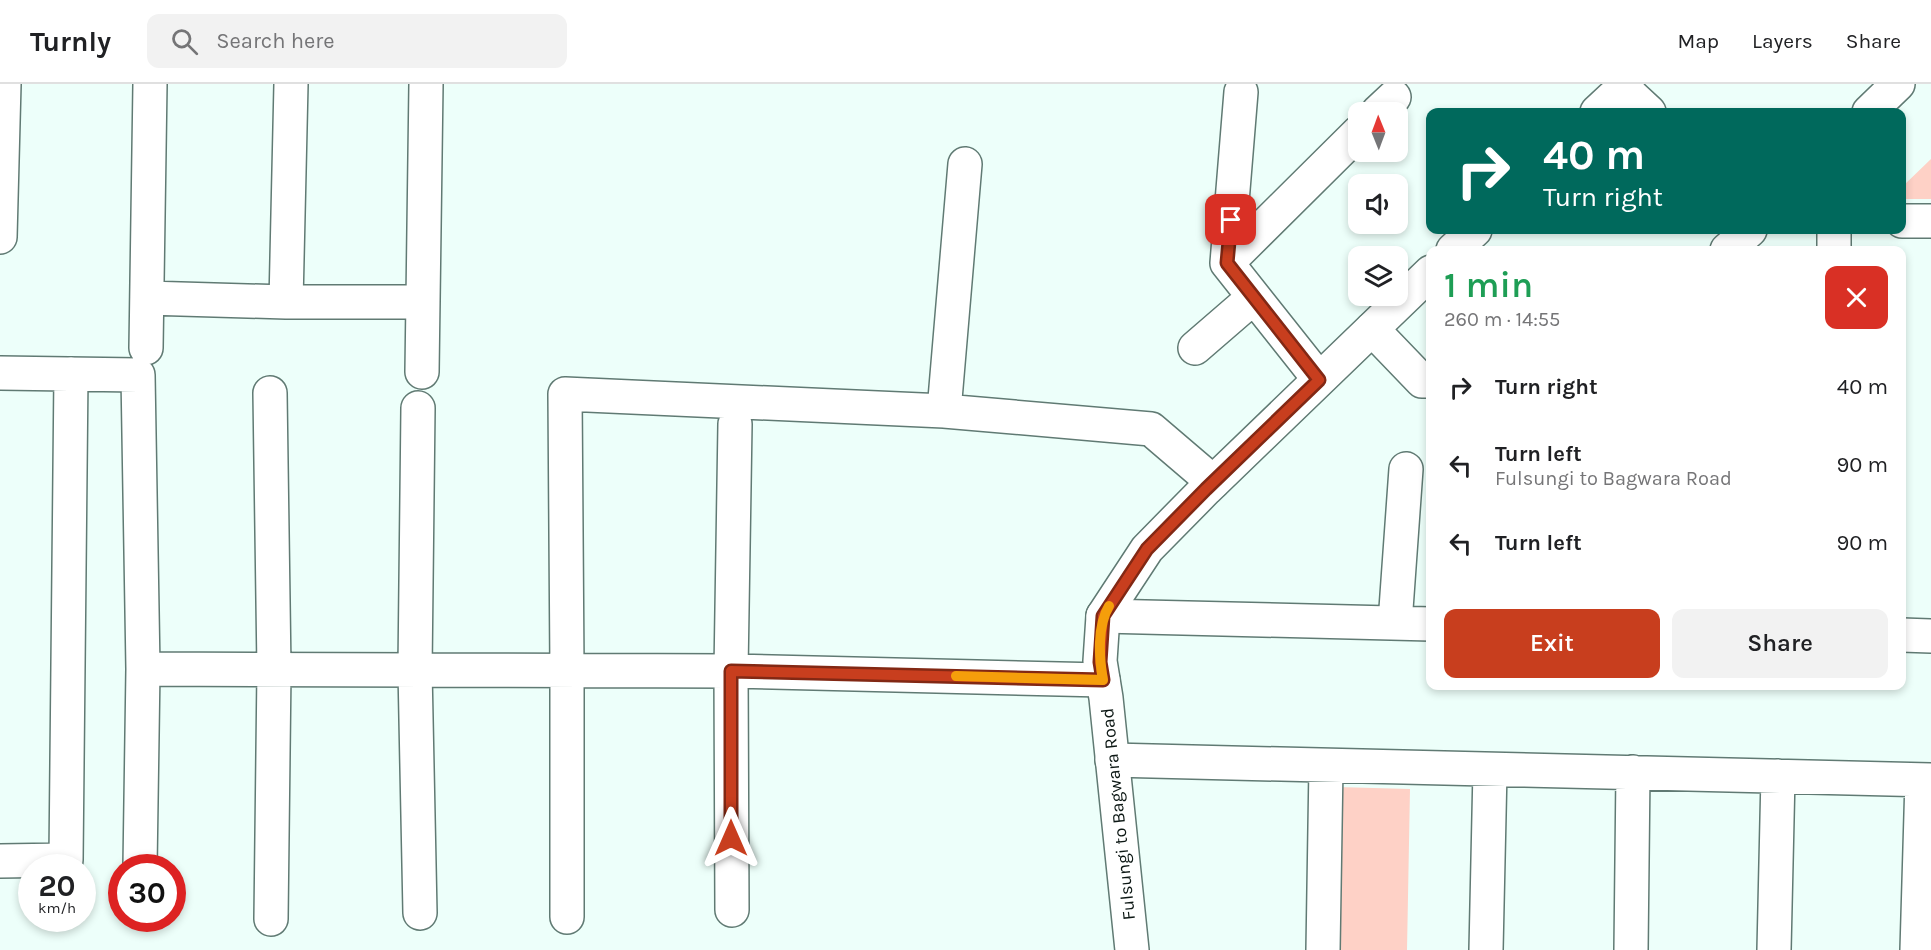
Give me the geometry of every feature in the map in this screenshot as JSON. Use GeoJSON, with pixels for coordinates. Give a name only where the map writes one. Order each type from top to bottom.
{"type":"FeatureCollection","features":[{"type":"Feature","properties":{"kind":"street"},"geometry":{"type":"LineString","coordinates":[[0,237],[4,84]]}},
{"type":"Feature","properties":{"kind":"street"},"geometry":{"type":"LineString","coordinates":[[146,348],[150,84]]}},
{"type":"Feature","properties":{"kind":"street"},"geometry":{"type":"LineString","coordinates":[[286,302],[291,84]]}},
{"type":"Feature","properties":{"kind":"street"},"geometry":{"type":"LineString","coordinates":[[422,372],[426,84]]}},
{"type":"Feature","properties":{"kind":"street"},"geometry":{"type":"LineString","coordinates":[[1873,108],[1898,84]]}},
{"type":"Feature","properties":{"kind":"street"},"geometry":{"type":"LineString","coordinates":[[1601,108],[1625,86],[1644,108]]}},
{"type":"Feature","properties":{"kind":"street"},"geometry":{"type":"LineString","coordinates":[[1241,92],[1227,263],[1319,380]]}},
{"type":"Feature","properties":{"kind":"street"},"geometry":{"type":"LineString","coordinates":[[1227,263],[1348,143]]}},
{"type":"Feature","properties":{"kind":"street"},"geometry":{"type":"LineString","coordinates":[[944,411],[965,164]]}},
{"type":"Feature","properties":{"kind":"street"},"geometry":{"type":"LineString","coordinates":[[1906,221],[1931,221]]}},
{"type":"Feature","properties":{"kind":"street"},"geometry":{"type":"LineString","coordinates":[[1458,246],[1471,234]]}},
{"type":"Feature","properties":{"kind":"street"},"geometry":{"type":"LineString","coordinates":[[1732,246],[1745,234]]}},
{"type":"Feature","properties":{"kind":"street","name":"Fulsungi to Bagwara Road"},"geometry":{"type":"LineString","coordinates":[[1132,950],[1100,662],[1103,616],[1147,549],[1213,482],[1426,277]]}},
{"type":"Feature","properties":{"kind":"street"},"geometry":{"type":"LineString","coordinates":[[1195,348],[1254,297]]}},
{"type":"Feature","properties":{"kind":"street"},"geometry":{"type":"LineString","coordinates":[[147,298],[286,302],[423,302]]}},
{"type":"Feature","properties":{"kind":"street"},"geometry":{"type":"LineString","coordinates":[[1372,329],[1422,381],[1426,381]]}},
{"type":"Feature","properties":{"kind":"street"},"geometry":{"type":"LineString","coordinates":[[0,373],[138,375],[143,669],[140,854]]}},
{"type":"Feature","properties":{"kind":"street"},"geometry":{"type":"LineString","coordinates":[[0,861],[66,860],[70,374]]}},
{"type":"Feature","properties":{"kind":"street"},"geometry":{"type":"LineString","coordinates":[[270,393],[274,670],[271,919]]}},
{"type":"Feature","properties":{"kind":"street"},"geometry":{"type":"LineString","coordinates":[[567,917],[565,394],[944,411],[1151,429],[1213,482]]}},
{"type":"Feature","properties":{"kind":"street"},"geometry":{"type":"LineString","coordinates":[[418,408],[415,670],[420,913]]}},
{"type":"Feature","properties":{"kind":"street"},"geometry":{"type":"LineString","coordinates":[[732,910],[731,671],[735,424]]}},
{"type":"Feature","properties":{"kind":"street"},"geometry":{"type":"LineString","coordinates":[[1395,623],[1406,469]]}},
{"type":"Feature","properties":{"kind":"street"},"geometry":{"type":"LineString","coordinates":[[1103,616],[1426,624]]}},
{"type":"Feature","properties":{"kind":"street"},"geometry":{"type":"LineString","coordinates":[[1906,635],[1931,636]]}},
{"type":"Feature","properties":{"kind":"street"},"geometry":{"type":"LineString","coordinates":[[143,669],[731,671],[1103,680]]}},
{"type":"Feature","properties":{"kind":"street"},"geometry":{"type":"LineString","coordinates":[[1112,760],[1927,780],[1917,950]]}},
{"type":"Feature","properties":{"kind":"street"},"geometry":{"type":"LineString","coordinates":[[1323,950],[1326,766]]}},
{"type":"Feature","properties":{"kind":"street"},"geometry":{"type":"LineString","coordinates":[[1486,950],[1490,770]]}},
{"type":"Feature","properties":{"kind":"street"},"geometry":{"type":"LineString","coordinates":[[1631,950],[1633,772]]}},
{"type":"Feature","properties":{"kind":"street"},"geometry":{"type":"LineString","coordinates":[[1774,950],[1778,776]]}},
{"type":"Feature","properties":{"kind":"shaded area"},"geometry":{"type":"Polygon","coordinates":[[[1931,159],[1931,199],[1906,199],[1906,183],[1931,159]]]}},
{"type":"Feature","properties":{"kind":"shaded area"},"geometry":{"type":"Polygon","coordinates":[[[1337,787],[1410,789],[1407,950],[1334,950],[1337,787]]]}},
{"type":"Feature","properties":{"kind":"slow traffic"},"geometry":{"type":"LineString","coordinates":[[956,676],[1103,680],[1100,662],[1103,616],[1109,606]]}},
{"type":"Feature","properties":{"kind":"route"},"geometry":{"type":"LineString","coordinates":[[731,838],[731,671],[1103,680],[1100,662],[1103,616],[1147,549],[1319,380],[1227,263],[1231,220]]}}]}
